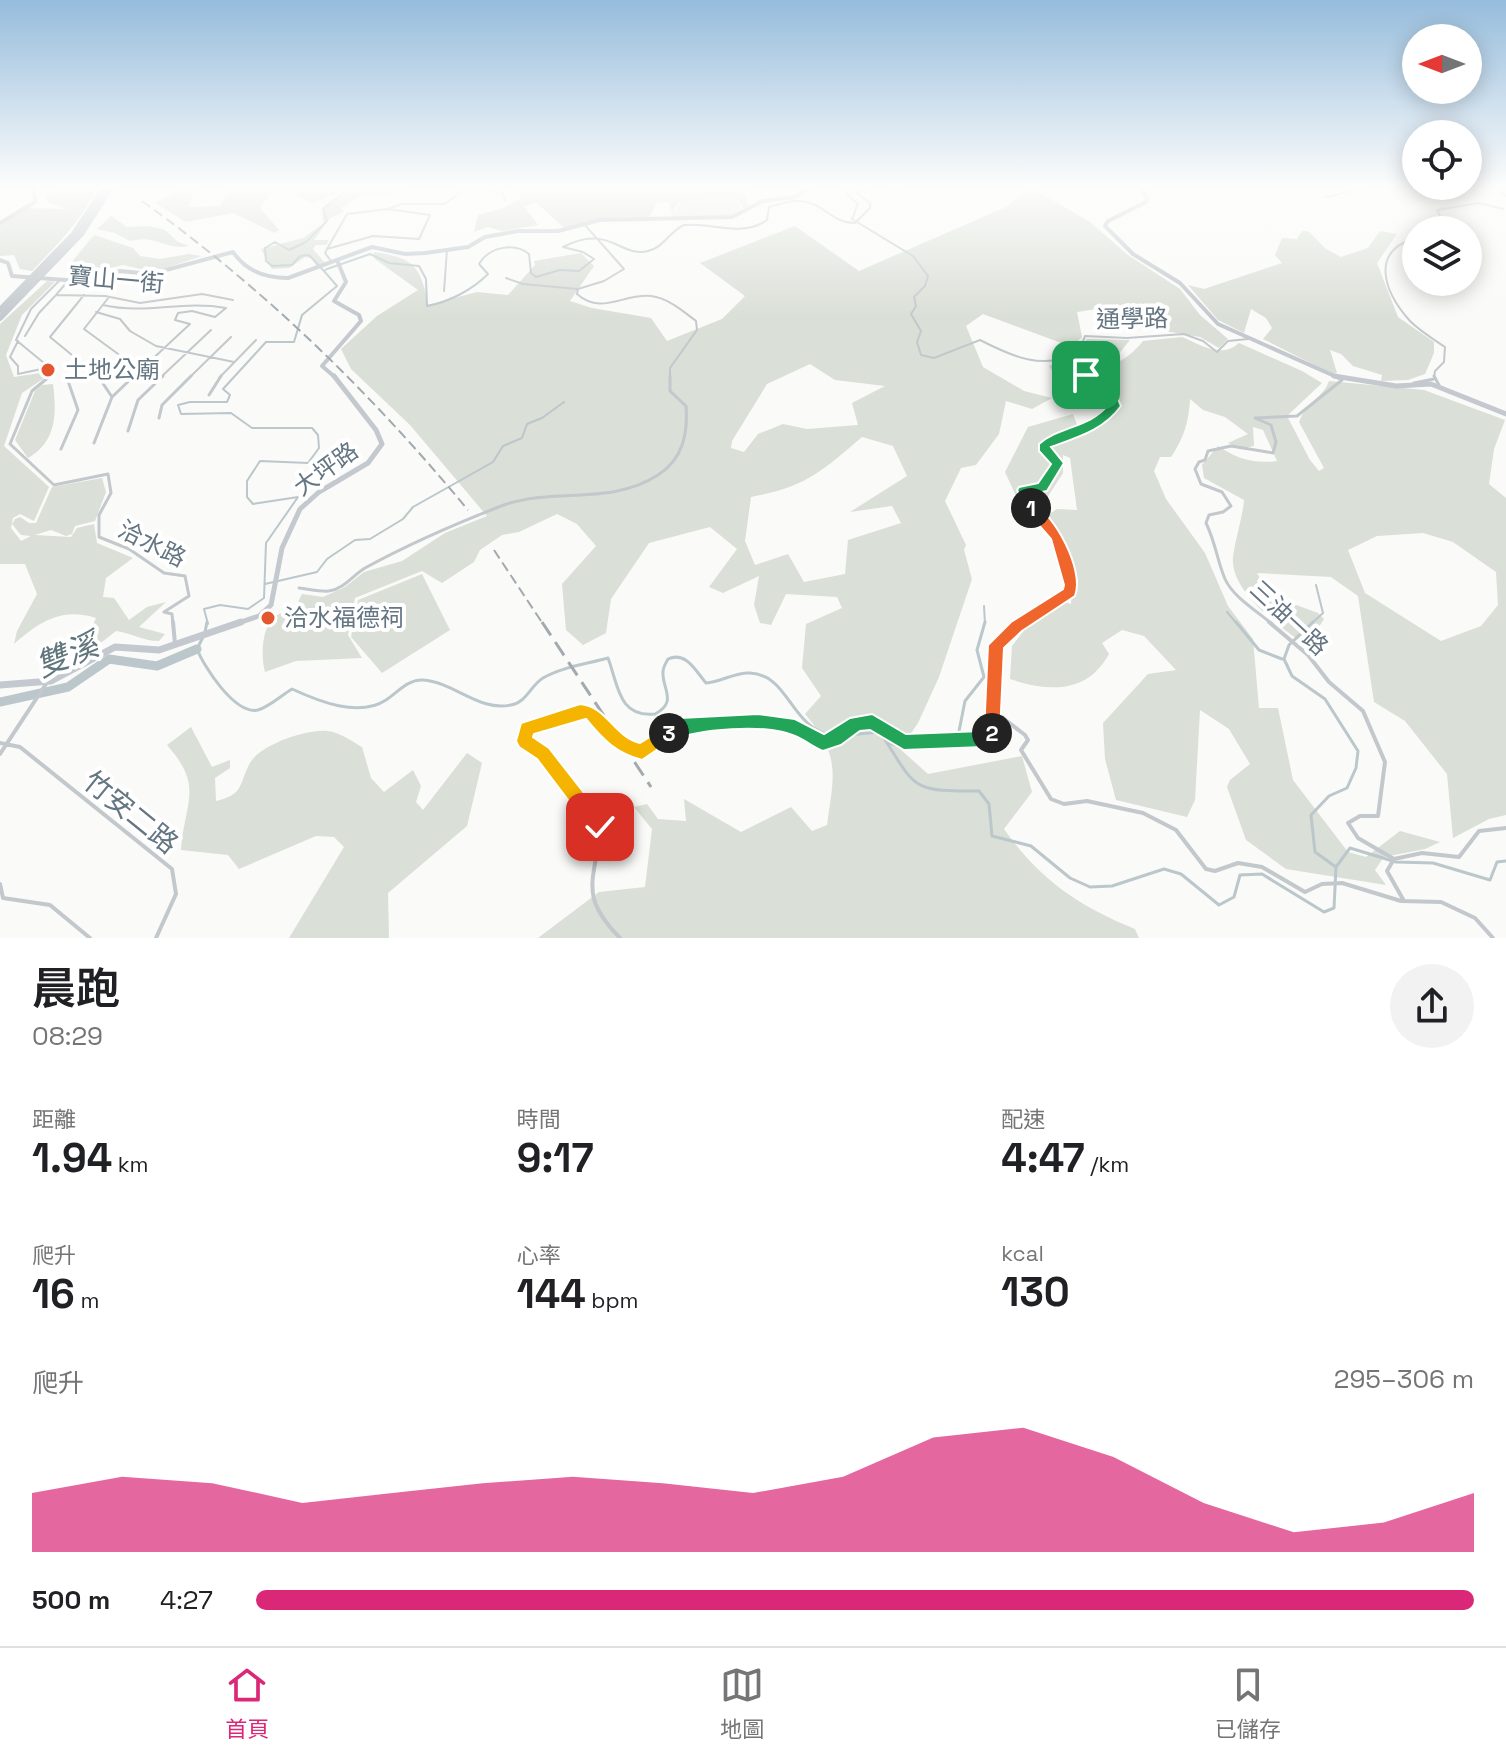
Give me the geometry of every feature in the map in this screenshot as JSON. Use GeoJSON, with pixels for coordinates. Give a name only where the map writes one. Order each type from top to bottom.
{"type":"FeatureCollection","features":[{"type":"Feature","properties":{"kind":"highway"},"geometry":{"type":"LineString","coordinates":[[0,310],[77,230]]}},
{"type":"Feature","properties":{"kind":"highway"},"geometry":{"type":"LineString","coordinates":[[0,318],[84,230]]}},
{"type":"Feature","properties":{"kind":"street"},"geometry":{"type":"LineString","coordinates":[[337,263],[325,255],[339,230]]}},
{"type":"Feature","properties":{"kind":"street"},"geometry":{"type":"LineString","coordinates":[[327,249],[373,236],[419,239],[423,230]]}},
{"type":"Feature","properties":{"kind":"street"},"geometry":{"type":"LineString","coordinates":[[0,260],[8,263],[12,276],[86,280],[120,271],[159,273],[183,263],[233,252],[238,255],[239,263],[244,268],[277,278],[337,263],[374,246],[407,254],[468,247],[485,237],[524,230],[560,230]]}},
{"type":"Feature","properties":{"kind":"street"},"geometry":{"type":"LineString","coordinates":[[506,278],[523,284],[578,289],[604,281],[624,269],[588,230]]}},
{"type":"Feature","properties":{"kind":"street"},"geometry":{"type":"LineString","coordinates":[[620,938],[599,916],[591,901],[589,888],[600,827],[543,753],[524,741],[526,728],[580,711],[590,712],[612,738],[642,752],[680,726],[758,722],[795,727],[823,743],[835,739],[856,723],[872,722],[904,742],[984,739],[994,731],[996,645],[1016,626],[1070,592],[1071,585],[1057,537],[1032,509],[1024,490],[1042,487],[1056,470],[1058,463],[1044,447],[1046,444],[1087,428],[1105,418],[1115,406],[1106,386],[1064,360],[1029,362],[980,340],[934,358],[921,355],[917,342],[921,331],[911,314],[916,306],[914,297],[925,286],[928,276],[922,263],[910,252],[869,230]]}},
{"type":"Feature","properties":{"kind":"street"},"geometry":{"type":"LineString","coordinates":[[1109,230],[1133,254],[1180,283],[1213,320],[1248,339],[1342,380],[1440,387],[1506,414]]}},
{"type":"Feature","properties":{"kind":"street"},"geometry":{"type":"LineString","coordinates":[[1402,241],[1383,264],[1383,276],[1410,321],[1445,347],[1444,362],[1435,371],[1434,379],[1440,387]]}},
{"type":"Feature","properties":{"kind":"street"},"geometry":{"type":"LineString","coordinates":[[444,291],[447,250]]}},
{"type":"Feature","properties":{"kind":"street","name":"大坪路"},"geometry":{"type":"LineString","coordinates":[[175,644],[265,612],[274,600],[281,552],[301,508],[373,459],[382,444],[379,434],[351,401],[341,383],[323,369],[330,354],[361,321],[359,315],[334,301],[346,282],[337,263]]}},
{"type":"Feature","properties":{"kind":"street"},"geometry":{"type":"LineString","coordinates":[[51,367],[18,374],[18,366],[10,357],[31,309],[60,278]]}},
{"type":"Feature","properties":{"kind":"street","name":"寶山一街"},"geometry":{"type":"LineString","coordinates":[[56,295],[69,280]]}},
{"type":"Feature","properties":{"kind":"street"},"geometry":{"type":"LineString","coordinates":[[299,588],[329,591],[340,587],[361,570],[422,544],[457,522],[486,515],[515,501],[539,496],[592,498],[623,492],[667,469],[682,454],[686,406],[670,391],[669,372],[697,330],[696,321],[661,299],[638,296],[601,306],[583,301],[577,294],[578,289]]}},
{"type":"Feature","properties":{"kind":"street","name":"寶山一街"},"geometry":{"type":"LineString","coordinates":[[56,295],[110,296],[140,303],[202,294],[233,300]]}},
{"type":"Feature","properties":{"kind":"street"},"geometry":{"type":"LineString","coordinates":[[25,336],[39,313],[56,295]]}},
{"type":"Feature","properties":{"kind":"street"},"geometry":{"type":"LineString","coordinates":[[84,295],[50,337],[100,378],[112,397]]}},
{"type":"Feature","properties":{"kind":"street"},"geometry":{"type":"LineString","coordinates":[[110,296],[84,329],[129,362],[145,367]]}},
{"type":"Feature","properties":{"kind":"street"},"geometry":{"type":"LineString","coordinates":[[94,443],[112,397],[190,324],[175,320],[178,313],[192,311],[215,317],[226,308],[197,303],[130,311],[103,305]]}},
{"type":"Feature","properties":{"kind":"street"},"geometry":{"type":"LineString","coordinates":[[96,312],[120,319],[154,345],[234,362]]}},
{"type":"Feature","properties":{"kind":"street"},"geometry":{"type":"LineString","coordinates":[[128,431],[138,400],[211,330]]}},
{"type":"Feature","properties":{"kind":"street","name":"通學路"},"geometry":{"type":"LineString","coordinates":[[1064,360],[1079,352],[1085,336],[1127,338],[1184,334],[1196,337],[1217,352],[1228,341],[1248,339]]}},
{"type":"Feature","properties":{"kind":"street"},"geometry":{"type":"LineString","coordinates":[[159,418],[162,405],[231,337]]}},
{"type":"Feature","properties":{"kind":"street"},"geometry":{"type":"LineString","coordinates":[[209,395],[213,385],[256,340]]}},
{"type":"Feature","properties":{"kind":"street"},"geometry":{"type":"LineString","coordinates":[[18,341],[51,367]]}},
{"type":"Feature","properties":{"kind":"street","name":"洽水路"},"geometry":{"type":"LineString","coordinates":[[51,367],[55,372],[32,391],[10,444],[54,485],[108,474],[111,493],[99,515],[99,537],[129,549],[164,573],[185,576],[189,596],[164,612],[172,614],[175,644]]}},
{"type":"Feature","properties":{"kind":"street"},"geometry":{"type":"LineString","coordinates":[[61,449],[78,410],[67,378],[86,367]]}},
{"type":"Feature","properties":{"kind":"street"},"geometry":{"type":"LineString","coordinates":[[1403,385],[1434,379]]}},
{"type":"Feature","properties":{"kind":"street","name":"三油一路"},"geometry":{"type":"LineString","coordinates":[[1342,380],[1297,416],[1255,418],[1271,425],[1276,442],[1273,453],[1228,446],[1208,451],[1205,460],[1199,462],[1195,469],[1201,484],[1222,492],[1231,506],[1223,512],[1209,515],[1206,523],[1217,545],[1225,580],[1251,608],[1308,655],[1329,682],[1363,711],[1385,762],[1381,801],[1378,816],[1360,816],[1348,823],[1358,838],[1394,859]]}},
{"type":"Feature","properties":{"kind":"street"},"geometry":{"type":"LineString","coordinates":[[0,685],[47,681],[115,647],[154,650],[175,644]]}},
{"type":"Feature","properties":{"kind":"street"},"geometry":{"type":"LineString","coordinates":[[0,754],[47,681]]}},
{"type":"Feature","properties":{"kind":"street"},"geometry":{"type":"LineString","coordinates":[[995,712],[1025,735],[1028,740],[1021,750],[1051,799],[1064,804],[1087,801],[1107,804],[1155,818],[1176,830],[1206,869],[1215,871],[1238,863],[1262,867],[1305,892],[1322,884],[1339,884],[1404,901],[1438,901],[1474,916],[1486,925],[1493,938]]}},
{"type":"Feature","properties":{"kind":"street"},"geometry":{"type":"LineString","coordinates":[[0,743],[7,744]]}},
{"type":"Feature","properties":{"kind":"street","name":"竹安二路"},"geometry":{"type":"LineString","coordinates":[[7,744],[20,747],[172,869],[176,894],[156,938]]}},
{"type":"Feature","properties":{"kind":"street"},"geometry":{"type":"LineString","coordinates":[[1404,901],[1388,868],[1394,859],[1422,853],[1459,857],[1464,855],[1471,838],[1480,831],[1506,828]]}},
{"type":"Feature","properties":{"kind":"street"},"geometry":{"type":"LineString","coordinates":[[0,884],[2,899],[50,905],[90,938]]}},
{"type":"Feature","properties":{"kind":"shaded area"},"geometry":{"type":"Polygon","coordinates":[[[0,230],[70,230],[32,271],[20,269],[14,255],[0,256],[0,230]]]}},
{"type":"Feature","properties":{"kind":"shaded area"},"geometry":{"type":"Polygon","coordinates":[[[100,230],[164,230],[178,242],[189,246],[172,246],[147,239],[130,241],[100,230]]]}},
{"type":"Feature","properties":{"kind":"shaded area"},"geometry":{"type":"Polygon","coordinates":[[[315,230],[321,230],[314,240],[329,240],[326,245],[316,245],[313,249],[325,263],[317,267],[311,258],[305,257],[289,268],[272,269],[261,249],[303,238],[315,230]]]}},
{"type":"Feature","properties":{"kind":"shaded area"},"geometry":{"type":"Polygon","coordinates":[[[785,230],[800,230],[859,271],[954,230],[1099,230],[1128,255],[1180,289],[1200,315],[1228,339],[1219,348],[1200,337],[1159,330],[1155,322],[1103,308],[1077,312],[1082,337],[1072,347],[983,314],[966,326],[983,367],[1024,391],[1052,398],[1032,409],[1006,401],[999,434],[976,465],[961,468],[945,501],[966,545],[964,550],[972,579],[939,677],[918,723],[900,749],[928,774],[1022,756],[1032,792],[1004,829],[1046,877],[1095,911],[1135,929],[1139,938],[538,938],[599,892],[645,887],[652,829],[634,807],[647,804],[658,819],[686,821],[684,799],[741,832],[791,807],[812,831],[827,825],[833,779],[830,754],[805,714],[821,696],[802,668],[806,624],[842,608],[837,597],[786,594],[771,625],[760,623],[754,605],[759,576],[723,593],[709,587],[737,549],[710,527],[649,543],[611,599],[606,633],[583,645],[566,630],[562,584],[596,546],[577,524],[557,514],[519,532],[502,535],[480,550],[474,562],[442,583],[422,571],[355,598],[348,635],[362,658],[296,661],[265,672],[263,651],[270,621],[275,616],[294,610],[302,594],[323,597],[345,587],[364,572],[402,561],[445,533],[487,516],[410,425],[351,369],[341,349],[377,316],[418,290],[375,259],[374,252],[398,257],[413,266],[422,281],[428,305],[477,292],[508,295],[535,265],[534,261],[581,253],[594,266],[570,301],[651,318],[667,341],[722,319],[745,296],[700,263],[785,230]],[[810,364],[767,384],[732,441],[731,448],[744,452],[758,434],[783,424],[807,429],[858,425],[852,403],[885,386],[835,380],[810,364]],[[862,437],[800,483],[751,497],[745,541],[755,565],[788,554],[804,582],[845,574],[848,540],[901,523],[892,506],[850,512],[907,476],[893,446],[862,437]]]}},
{"type":"Feature","properties":{"kind":"shaded area"},"geometry":{"type":"Polygon","coordinates":[[[1302,231],[1308,231],[1326,249],[1341,257],[1368,248],[1380,231],[1397,234],[1377,263],[1398,317],[1434,342],[1434,353],[1425,374],[1408,380],[1381,381],[1382,375],[1353,366],[1341,354],[1330,350],[1337,373],[1332,374],[1263,339],[1272,328],[1266,318],[1251,309],[1244,333],[1218,320],[1188,285],[1204,289],[1282,263],[1275,255],[1282,238],[1297,239],[1302,231]]]}},
{"type":"Feature","properties":{"kind":"shaded area"},"geometry":{"type":"Polygon","coordinates":[[[94,235],[133,248],[140,256],[160,259],[189,254],[202,256],[154,272],[123,265],[79,275],[90,267],[66,269],[94,235]]]}},
{"type":"Feature","properties":{"kind":"shaded area"},"geometry":{"type":"Polygon","coordinates":[[[47,281],[55,282],[22,315],[6,355],[14,377],[47,372],[49,375],[22,393],[4,446],[49,487],[34,521],[20,514],[13,518],[11,528],[21,541],[31,536],[21,535],[12,524],[20,517],[29,523],[36,523],[52,487],[102,478],[106,492],[95,521],[75,526],[72,534],[66,536],[51,530],[35,535],[71,537],[77,528],[94,524],[97,543],[133,558],[106,578],[103,597],[114,598],[129,620],[147,607],[166,602],[139,627],[165,634],[159,641],[116,631],[89,652],[85,643],[96,618],[72,614],[42,623],[14,644],[17,631],[37,594],[25,564],[0,564],[0,324],[47,281]]]}},
{"type":"Feature","properties":{"kind":"shaded area"},"geometry":{"type":"Polygon","coordinates":[[[1182,337],[1218,350],[1232,348],[1239,343],[1322,383],[1287,416],[1319,471],[1324,468],[1299,422],[1329,381],[1424,390],[1505,420],[1494,449],[1489,484],[1506,498],[1506,815],[1489,819],[1453,838],[1447,774],[1405,721],[1374,702],[1358,596],[1331,577],[1257,573],[1269,595],[1318,613],[1324,619],[1307,646],[1251,599],[1236,575],[1233,563],[1244,500],[1204,478],[1202,465],[1218,446],[1246,460],[1277,461],[1263,430],[1253,427],[1254,446],[1240,449],[1228,443],[1248,434],[1225,417],[1203,410],[1190,399],[1187,422],[1179,443],[1171,457],[1160,457],[1154,471],[1166,499],[1205,553],[1228,606],[1253,639],[1259,708],[1278,708],[1293,780],[1348,852],[1366,857],[1400,831],[1440,842],[1425,849],[1384,857],[1375,870],[1386,885],[1286,869],[1246,840],[1227,787],[1230,780],[1250,764],[1229,729],[1200,710],[1195,800],[1187,817],[1116,800],[1105,759],[1103,723],[1148,674],[1176,670],[1144,636],[1122,630],[1102,643],[1109,654],[1090,677],[1078,683],[1053,687],[1010,679],[1012,646],[1050,597],[1071,604],[1072,577],[1045,517],[1057,509],[1077,510],[1070,458],[1063,455],[1063,473],[1043,504],[1017,498],[1005,472],[1028,427],[1073,414],[1080,433],[1107,417],[1097,385],[1076,376],[1058,380],[1049,366],[1073,357],[1087,339],[1130,340],[1117,356],[1104,356],[1095,365],[1102,366],[1122,360],[1143,341],[1182,337]],[[1423,533],[1377,536],[1348,550],[1365,593],[1441,641],[1481,626],[1498,605],[1496,572],[1453,542],[1423,533]]]}},
{"type":"Feature","properties":{"kind":"shaded area"},"geometry":{"type":"Polygon","coordinates":[[[53,384],[55,406],[49,436],[28,458],[15,440],[35,391],[42,385],[53,384]]]}},
{"type":"Feature","properties":{"kind":"shaded area"},"geometry":{"type":"Polygon","coordinates":[[[422,574],[450,630],[382,673],[351,637],[358,600],[422,574]]]}},
{"type":"Feature","properties":{"kind":"shaded area"},"geometry":{"type":"Polygon","coordinates":[[[191,727],[212,767],[230,760],[230,768],[215,778],[216,801],[236,792],[250,763],[264,750],[308,732],[332,732],[362,747],[371,778],[384,792],[413,770],[421,786],[416,802],[423,810],[467,753],[482,763],[467,826],[388,893],[389,938],[289,938],[344,847],[334,837],[316,836],[239,869],[228,855],[181,850],[189,783],[167,745],[191,727]]]}},
{"type":"Feature","properties":{"kind":"waterway"},"geometry":{"type":"LineString","coordinates":[[318,230],[306,242],[289,250],[275,242],[265,248],[266,261],[272,266],[292,265],[300,256],[309,255],[324,271]]}},
{"type":"Feature","properties":{"kind":"waterway"},"geometry":{"type":"LineString","coordinates":[[324,271],[370,254],[389,263],[419,266],[426,279],[427,306],[452,298],[475,285],[488,274],[479,264],[495,250],[509,247],[523,250],[529,254],[531,273],[536,277],[560,270],[579,271],[594,259],[583,252],[563,247],[579,241],[592,238],[629,250],[648,251],[658,247],[677,230]]}},
{"type":"Feature","properties":{"kind":"waterway"},"geometry":{"type":"LineString","coordinates":[[208,624],[204,609],[220,605],[248,609],[264,598],[266,543],[298,497],[253,504],[247,497],[247,481],[260,461],[308,463],[319,448],[318,435],[312,428],[252,428],[231,413],[181,414],[178,405],[227,402],[230,395],[223,389],[266,342],[294,342],[302,315],[337,286],[324,271]]}},
{"type":"Feature","properties":{"kind":"waterway"},"geometry":{"type":"LineString","coordinates":[[265,584],[317,572],[327,559],[355,540],[370,539],[403,519],[413,507],[493,462],[503,446],[522,438],[527,424],[542,418],[564,402]]}},
{"type":"Feature","properties":{"kind":"waterway"},"geometry":{"type":"LineString","coordinates":[[1311,624],[1323,613],[1316,585]]}},
{"type":"Feature","properties":{"kind":"waterway"},"geometry":{"type":"LineString","coordinates":[[984,606],[985,622]]}},
{"type":"Feature","properties":{"kind":"waterway"},"geometry":{"type":"LineString","coordinates":[[1227,612],[1237,624]]}},
{"type":"Feature","properties":{"kind":"waterway"},"geometry":{"type":"LineString","coordinates":[[205,632],[207,622]]}},
{"type":"Feature","properties":{"kind":"waterway"},"geometry":{"type":"LineString","coordinates":[[958,736],[965,701],[984,677],[977,650],[985,622]]}},
{"type":"Feature","properties":{"kind":"waterway"},"geometry":{"type":"LineString","coordinates":[[1236,622],[1259,650],[1282,659]]}},
{"type":"Feature","properties":{"kind":"waterway"},"geometry":{"type":"LineString","coordinates":[[1313,622],[1289,645],[1284,659],[1292,676],[1325,699],[1358,751],[1356,768],[1347,788],[1329,796],[1311,815],[1315,852],[1336,867]]}},
{"type":"Feature","properties":{"kind":"waterway"},"geometry":{"type":"LineString","coordinates":[[203,637],[197,649],[206,667],[230,698],[249,710],[271,704],[292,689],[339,706],[364,708],[386,700],[413,682],[423,680],[477,701],[511,705],[550,674],[608,658],[621,697],[627,705],[633,711],[655,714],[666,705],[663,670],[668,659],[674,657],[690,663],[706,683],[744,673],[763,676],[774,682],[807,723],[833,736]]}},
{"type":"Feature","properties":{"kind":"waterway","name":"雙溪"},"geometry":{"type":"LineString","coordinates":[[0,702],[68,687],[109,659],[157,666],[197,649]]}},
{"type":"Feature","properties":{"kind":"waterway"},"geometry":{"type":"LineString","coordinates":[[847,735],[880,732],[887,743]]}},
{"type":"Feature","properties":{"kind":"waterway"},"geometry":{"type":"LineString","coordinates":[[887,743],[916,749],[956,744]]}},
{"type":"Feature","properties":{"kind":"waterway"},"geometry":{"type":"LineString","coordinates":[[887,743],[916,782],[939,790],[979,791],[989,804],[992,836],[1031,846],[1070,878],[1090,887],[1112,886],[1164,869],[1181,874],[1219,905],[1234,897],[1240,875],[1262,874],[1324,912],[1334,908],[1336,867]]}},
{"type":"Feature","properties":{"kind":"waterway"},"geometry":{"type":"LineString","coordinates":[[1336,867],[1350,848],[1396,862],[1433,863],[1490,880],[1497,862],[1506,861]]}},
{"type":"Feature","properties":{"kind":"railway"},"geometry":{"type":"LineString","coordinates":[[181,230],[274,307],[355,384],[468,510]]}},
{"type":"Feature","properties":{"kind":"railway"},"geometry":{"type":"LineString","coordinates":[[494,550],[543,624]]}},
{"type":"Feature","properties":{"kind":"railway"},"geometry":{"type":"LineString","coordinates":[[542,622],[651,787]]}},
{"type":"Feature","properties":{"kind":"place","name":"土地公廟"},"geometry":{"type":"Point","coordinates":[48,370]}},
{"type":"Feature","properties":{"kind":"place","name":"洽水福德祠"},"geometry":{"type":"Point","coordinates":[268,618]}},
{"type":"Feature","properties":{"kind":"route"},"geometry":{"type":"LineString","coordinates":[[600,827],[543,753],[524,741],[526,728],[580,711],[590,712],[600,720],[612,738],[642,752],[680,726],[758,722],[795,727],[823,743],[835,739],[856,723],[872,722],[904,742],[984,739],[990,736],[994,731],[996,645],[1016,626],[1070,592],[1071,585],[1057,537],[1032,509],[1024,497],[1024,490],[1042,487],[1056,470],[1058,463],[1044,447],[1046,444],[1087,428],[1105,418],[1115,406],[1112,393],[1106,386],[1086,375]]}}]}
